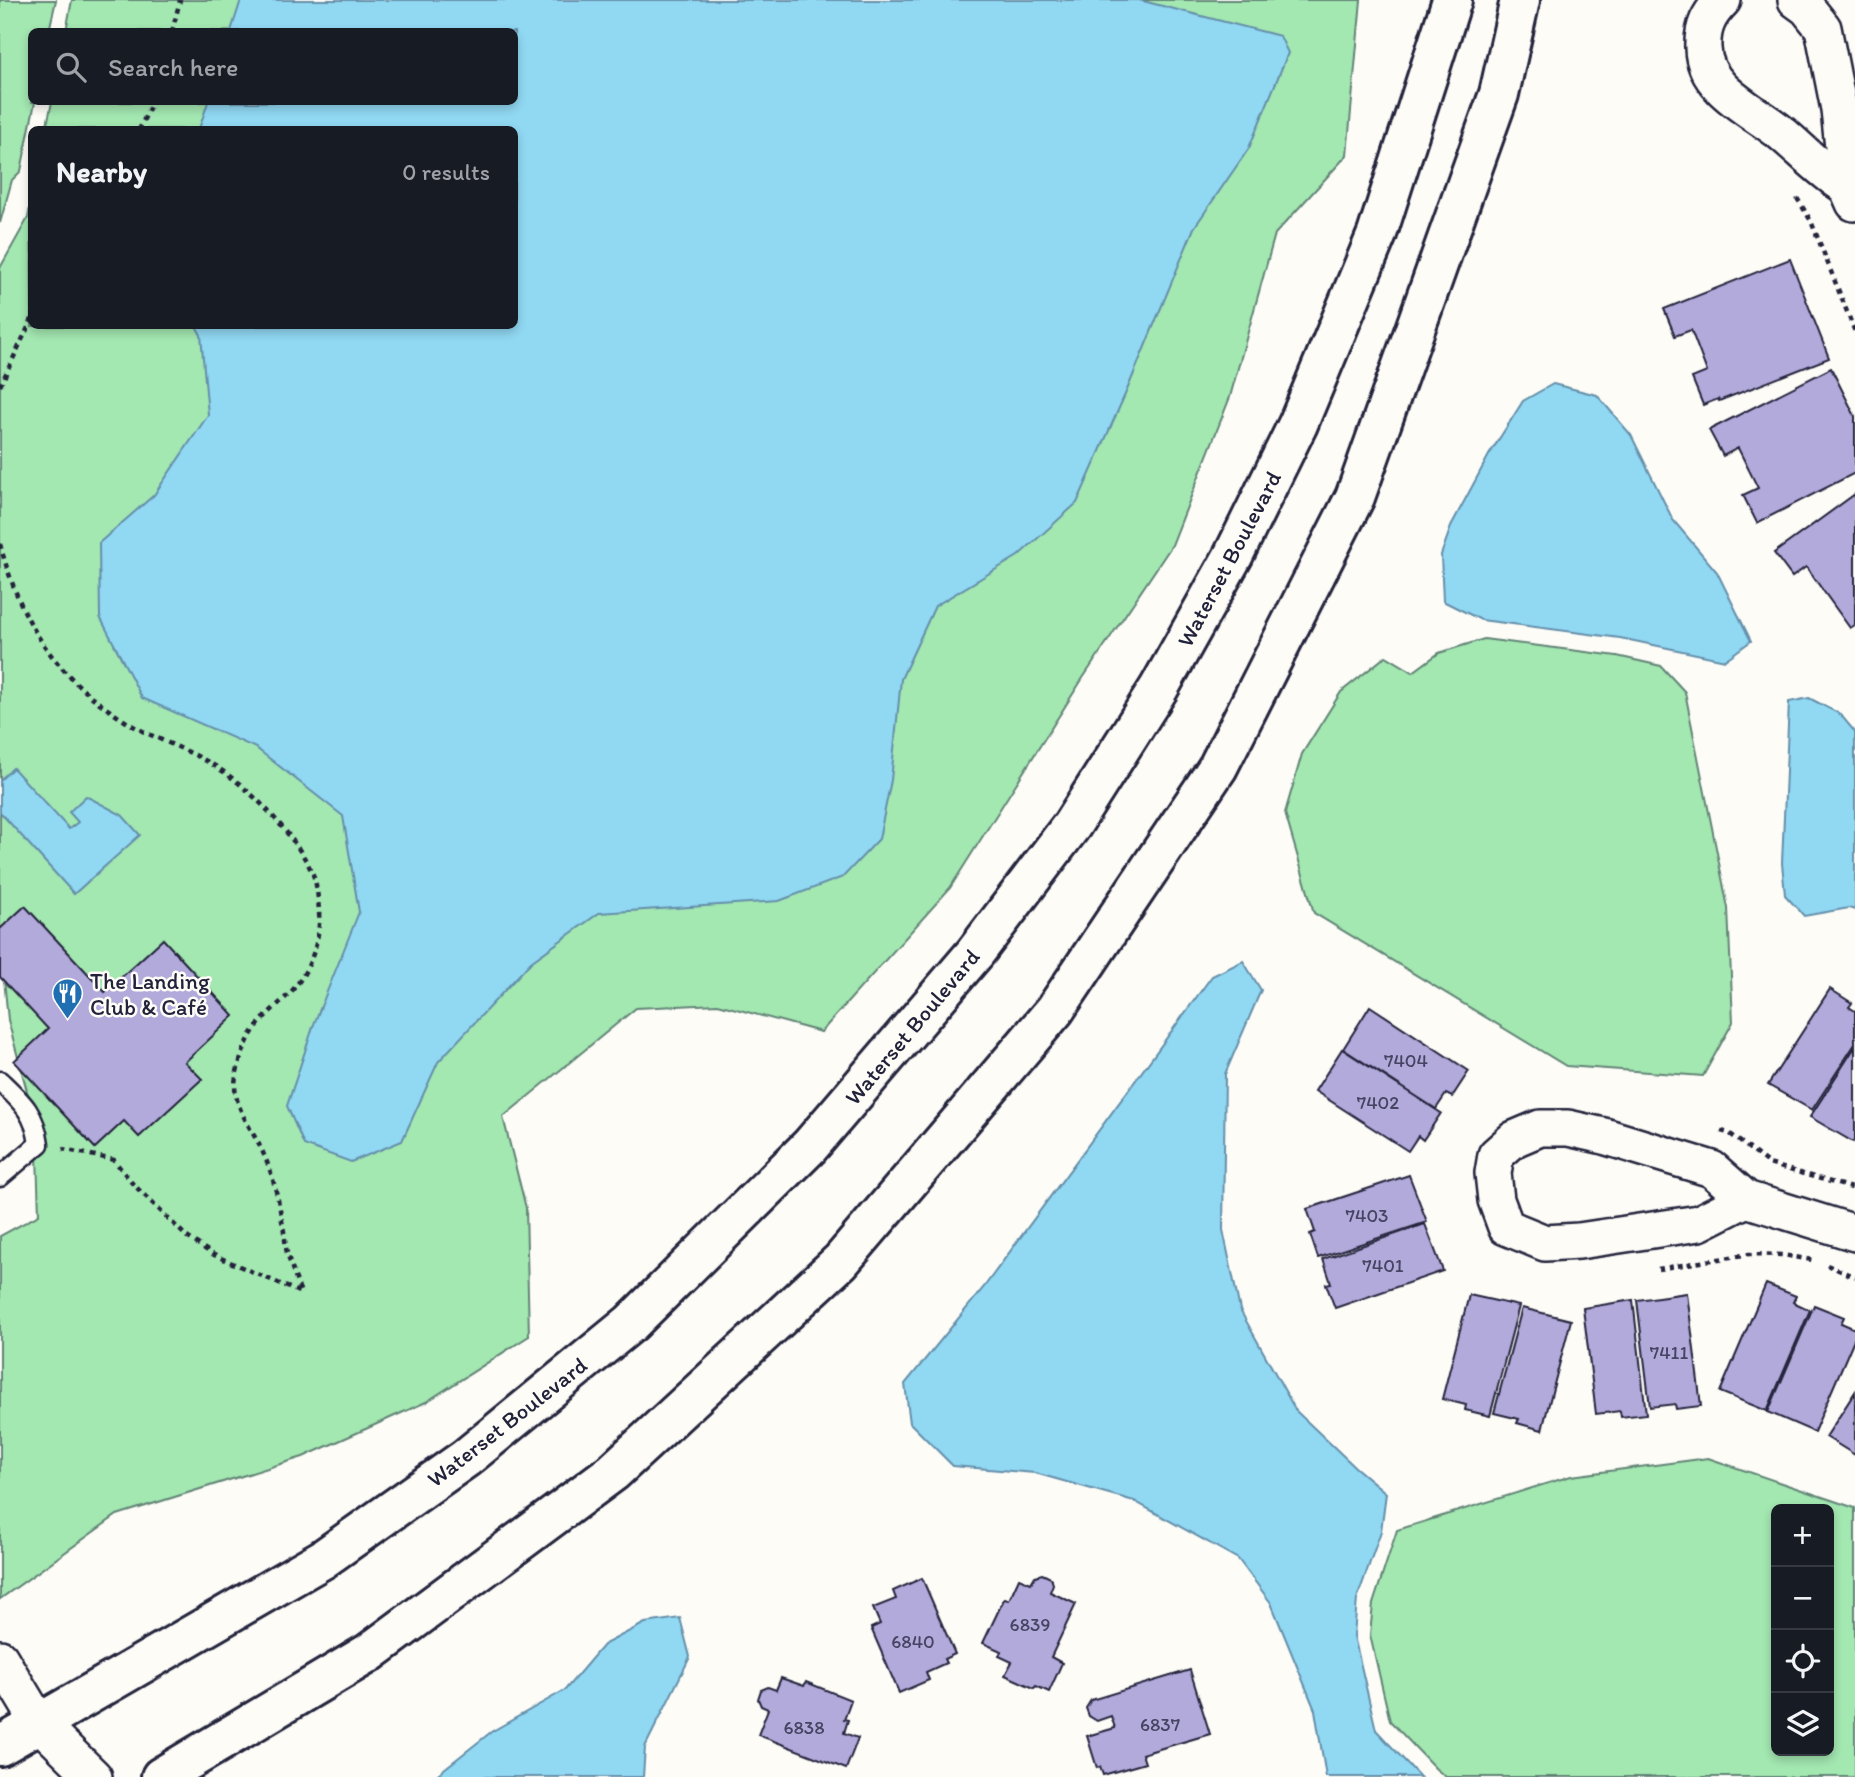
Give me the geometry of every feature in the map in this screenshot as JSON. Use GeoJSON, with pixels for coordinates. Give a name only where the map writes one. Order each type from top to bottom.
{"type":"FeatureCollection","features":[{"type":"Feature","properties":{"kind":"street","name":"Waterset Boulevard"},"geometry":{"type":"LineString","coordinates":[[0,1746],[323,1559],[466,1458],[631,1323],[810,1146],[975,953],[1072,825],[1160,688],[1233,556],[1298,424],[1377,234],[1452,0]]}},
{"type":"Feature","properties":{"kind":"street"},"geometry":{"type":"LineString","coordinates":[[161,1777],[369,1653],[613,1472],[841,1261],[1055,1010],[1218,767],[1355,497],[1499,94],[1520,0]]}},
{"type":"Feature","properties":{"kind":"street"},"geometry":{"type":"LineString","coordinates":[[1723,0],[1710,13],[1702,32],[1703,56],[1709,76],[1722,89],[1782,133],[1851,197]]}},
{"type":"Feature","properties":{"kind":"street"},"geometry":{"type":"LineString","coordinates":[[1796,0],[1807,8],[1823,28],[1839,109],[1851,197]]}},
{"type":"Feature","properties":{"kind":"street"},"geometry":{"type":"LineString","coordinates":[[1746,1199],[1699,1223],[1545,1243],[1506,1227],[1496,1200],[1493,1173],[1496,1155],[1514,1139],[1540,1128],[1568,1128],[1604,1136],[1712,1169],[1746,1199],[1855,1233]]}},
{"type":"Feature","properties":{"kind":"street"},"geometry":{"type":"LineString","coordinates":[[0,1658],[39,1723],[94,1777]]}},
{"type":"Feature","properties":{"kind":"lane"},"geometry":{"type":"LineString","coordinates":[[0,1081],[25,1105],[37,1125],[39,1144],[0,1177]]}},
{"type":"Feature","properties":{"kind":"path"},"geometry":{"type":"LineString","coordinates":[[173,28],[180,0]]}},
{"type":"Feature","properties":{"kind":"path"},"geometry":{"type":"LineString","coordinates":[[141,126],[151,105]]}},
{"type":"Feature","properties":{"kind":"path"},"geometry":{"type":"LineString","coordinates":[[0,386],[28,327]]}},
{"type":"Feature","properties":{"kind":"path"},"geometry":{"type":"LineString","coordinates":[[0,544],[14,592],[25,615],[56,663],[103,705],[127,722],[216,767],[267,809],[312,872],[320,922],[316,946],[299,981],[250,1036],[235,1078],[235,1097],[265,1159],[275,1189],[287,1250],[301,1293],[225,1261],[187,1237],[132,1183],[114,1160],[39,1144]]}},
{"type":"Feature","properties":{"kind":"green space"},"geometry":{"type":"Polygon","coordinates":[[[0,0],[56,0],[50,28],[28,28],[28,105],[34,105],[21,171],[12,180],[0,223],[0,0]]]}},
{"type":"Feature","properties":{"kind":"green space"},"geometry":{"type":"Polygon","coordinates":[[[72,0],[1361,0],[1347,155],[1275,234],[1230,397],[1172,545],[1083,678],[950,888],[821,1032],[718,1004],[636,1008],[503,1117],[526,1208],[529,1336],[426,1402],[303,1457],[117,1515],[0,1599],[0,1236],[39,1215],[36,1125],[8,1020],[0,938],[0,268],[28,218],[28,329],[518,329],[518,126],[47,126],[51,105],[518,105],[518,28],[67,28],[72,0]]]}},
{"type":"Feature","properties":{"kind":"green space"},"geometry":{"type":"Polygon","coordinates":[[[1484,639],[1617,656],[1661,666],[1685,692],[1728,908],[1733,1022],[1703,1076],[1566,1066],[1314,913],[1285,813],[1302,754],[1341,692],[1386,656],[1413,672],[1439,653],[1484,639]]]}},
{"type":"Feature","properties":{"kind":"green space"},"geometry":{"type":"Polygon","coordinates":[[[1708,1458],[1855,1508],[1855,1777],[1446,1777],[1390,1721],[1370,1635],[1373,1604],[1397,1530],[1571,1476],[1708,1458]]]}},
{"type":"Feature","properties":{"kind":"water"},"geometry":{"type":"Polygon","coordinates":[[[241,0],[1139,0],[1280,36],[1288,53],[1249,148],[1194,228],[1077,503],[1018,556],[935,606],[901,679],[891,780],[879,839],[843,877],[779,901],[599,913],[531,962],[438,1062],[402,1141],[351,1162],[304,1145],[287,1106],[314,1024],[359,912],[343,816],[256,748],[142,698],[100,617],[99,543],[154,495],[208,415],[201,335],[198,329],[518,329],[518,126],[200,126],[207,105],[518,105],[518,28],[232,28],[241,0]]]}},
{"type":"Feature","properties":{"kind":"water"},"geometry":{"type":"Polygon","coordinates":[[[1553,384],[1597,395],[1631,435],[1673,520],[1717,572],[1751,641],[1725,660],[1620,638],[1481,620],[1443,601],[1441,555],[1452,524],[1489,455],[1523,401],[1553,384]]]}},
{"type":"Feature","properties":{"kind":"water"},"geometry":{"type":"Polygon","coordinates":[[[1809,698],[1840,714],[1855,732],[1855,910],[1849,908],[1804,916],[1785,895],[1782,863],[1789,702],[1809,698]]]}},
{"type":"Feature","properties":{"kind":"water"},"geometry":{"type":"Polygon","coordinates":[[[13,768],[69,829],[78,822],[69,812],[86,796],[122,815],[140,835],[74,894],[0,812],[0,780],[13,768]]]}},
{"type":"Feature","properties":{"kind":"water"},"geometry":{"type":"Polygon","coordinates":[[[1243,961],[1261,990],[1225,1074],[1223,1230],[1240,1310],[1296,1411],[1386,1493],[1381,1531],[1357,1599],[1354,1636],[1376,1730],[1420,1777],[1326,1777],[1315,1710],[1271,1603],[1238,1559],[1134,1501],[1035,1473],[953,1466],[910,1423],[905,1384],[984,1287],[1212,976],[1243,961]]]}},
{"type":"Feature","properties":{"kind":"water"},"geometry":{"type":"Polygon","coordinates":[[[680,1618],[690,1657],[645,1747],[643,1777],[434,1777],[491,1732],[565,1690],[603,1645],[645,1623],[680,1618]]]}},
{"type":"Feature","properties":{"kind":"building"},"geometry":{"type":"Polygon","coordinates":[[[1790,259],[1829,358],[1703,405],[1692,378],[1707,372],[1691,330],[1675,336],[1664,309],[1790,259]]]}},
{"type":"Feature","properties":{"kind":"building"},"geometry":{"type":"Polygon","coordinates":[[[1831,368],[1855,416],[1855,473],[1757,523],[1743,495],[1758,488],[1738,448],[1723,456],[1709,430],[1831,368]]]}},
{"type":"Feature","properties":{"kind":"building"},"geometry":{"type":"Polygon","coordinates":[[[1855,494],[1855,625],[1850,628],[1806,567],[1792,577],[1774,553],[1855,494]]]}},
{"type":"Feature","properties":{"kind":"building"},"geometry":{"type":"Polygon","coordinates":[[[25,906],[105,992],[163,939],[234,1016],[185,1062],[202,1079],[139,1137],[124,1121],[95,1148],[14,1061],[48,1029],[0,977],[0,929],[25,906]]]}},
{"type":"Feature","properties":{"kind":"building"},"geometry":{"type":"Polygon","coordinates":[[[1830,989],[1852,1003],[1849,1007],[1855,1011],[1855,1044],[1812,1110],[1768,1085],[1830,989]]]}},
{"type":"Feature","properties":{"kind":"building"},"geometry":{"type":"Polygon","coordinates":[[[1370,1006],[1469,1071],[1452,1097],[1446,1094],[1436,1109],[1343,1049],[1370,1006]]]}},
{"type":"Feature","properties":{"kind":"building"},"geometry":{"type":"Polygon","coordinates":[[[1855,1047],[1855,1140],[1853,1142],[1810,1117],[1855,1047]]]}},
{"type":"Feature","properties":{"kind":"building"},"geometry":{"type":"Polygon","coordinates":[[[1342,1049],[1441,1113],[1423,1140],[1418,1136],[1408,1151],[1315,1091],[1342,1049]]]}},
{"type":"Feature","properties":{"kind":"building"},"geometry":{"type":"Polygon","coordinates":[[[1409,1175],[1427,1222],[1318,1258],[1310,1234],[1315,1232],[1307,1209],[1409,1175]]]}},
{"type":"Feature","properties":{"kind":"building"},"geometry":{"type":"Polygon","coordinates":[[[1425,1224],[1443,1271],[1335,1308],[1326,1284],[1331,1283],[1323,1259],[1425,1224]]]}},
{"type":"Feature","properties":{"kind":"building"},"geometry":{"type":"Polygon","coordinates":[[[1766,1284],[1796,1296],[1793,1302],[1810,1310],[1767,1411],[1720,1392],[1766,1284]]]}},
{"type":"Feature","properties":{"kind":"building"},"geometry":{"type":"Polygon","coordinates":[[[1687,1293],[1701,1406],[1676,1409],[1675,1404],[1650,1407],[1637,1300],[1687,1293]]]}},
{"type":"Feature","properties":{"kind":"building"},"geometry":{"type":"Polygon","coordinates":[[[1469,1295],[1519,1306],[1490,1416],[1465,1410],[1466,1405],[1442,1399],[1469,1295]]]}},
{"type":"Feature","properties":{"kind":"building"},"geometry":{"type":"Polygon","coordinates":[[[1633,1300],[1646,1414],[1621,1417],[1620,1411],[1596,1414],[1583,1308],[1633,1300]]]}},
{"type":"Feature","properties":{"kind":"building"},"geometry":{"type":"Polygon","coordinates":[[[1814,1305],[1844,1317],[1841,1323],[1855,1329],[1855,1337],[1814,1432],[1768,1412],[1814,1305]]]}},
{"type":"Feature","properties":{"kind":"building"},"geometry":{"type":"Polygon","coordinates":[[[1522,1308],[1571,1320],[1542,1430],[1517,1423],[1519,1419],[1494,1413],[1522,1308]]]}},
{"type":"Feature","properties":{"kind":"building"},"geometry":{"type":"Polygon","coordinates":[[[1855,1392],[1855,1455],[1826,1437],[1855,1392]]]}},
{"type":"Feature","properties":{"kind":"building"},"geometry":{"type":"Polygon","coordinates":[[[1042,1574],[1051,1578],[1053,1584],[1050,1592],[1076,1604],[1051,1657],[1062,1663],[1049,1692],[1005,1675],[1012,1662],[999,1656],[1001,1651],[983,1643],[1004,1599],[1009,1600],[1019,1578],[1031,1583],[1035,1576],[1042,1574]]]}},
{"type":"Feature","properties":{"kind":"building"},"geometry":{"type":"Polygon","coordinates":[[[922,1578],[955,1654],[944,1659],[946,1663],[926,1672],[929,1680],[899,1693],[871,1628],[880,1624],[873,1608],[896,1599],[893,1591],[922,1578]]]}},
{"type":"Feature","properties":{"kind":"building"},"geometry":{"type":"Polygon","coordinates":[[[1190,1670],[1210,1734],[1142,1754],[1145,1763],[1103,1775],[1100,1767],[1097,1768],[1087,1736],[1115,1728],[1111,1716],[1097,1721],[1089,1716],[1086,1708],[1091,1700],[1190,1670]]]}},
{"type":"Feature","properties":{"kind":"building"},"geometry":{"type":"Polygon","coordinates":[[[781,1678],[804,1686],[806,1682],[851,1700],[844,1719],[848,1720],[844,1733],[858,1738],[846,1769],[758,1735],[768,1709],[761,1706],[758,1699],[761,1690],[768,1687],[776,1690],[781,1678]]]}},
{"type":"Feature","properties":{"kind":"place","name":"The Landing Club & Café"},"geometry":{"type":"Point","coordinates":[67,1021]}}]}
